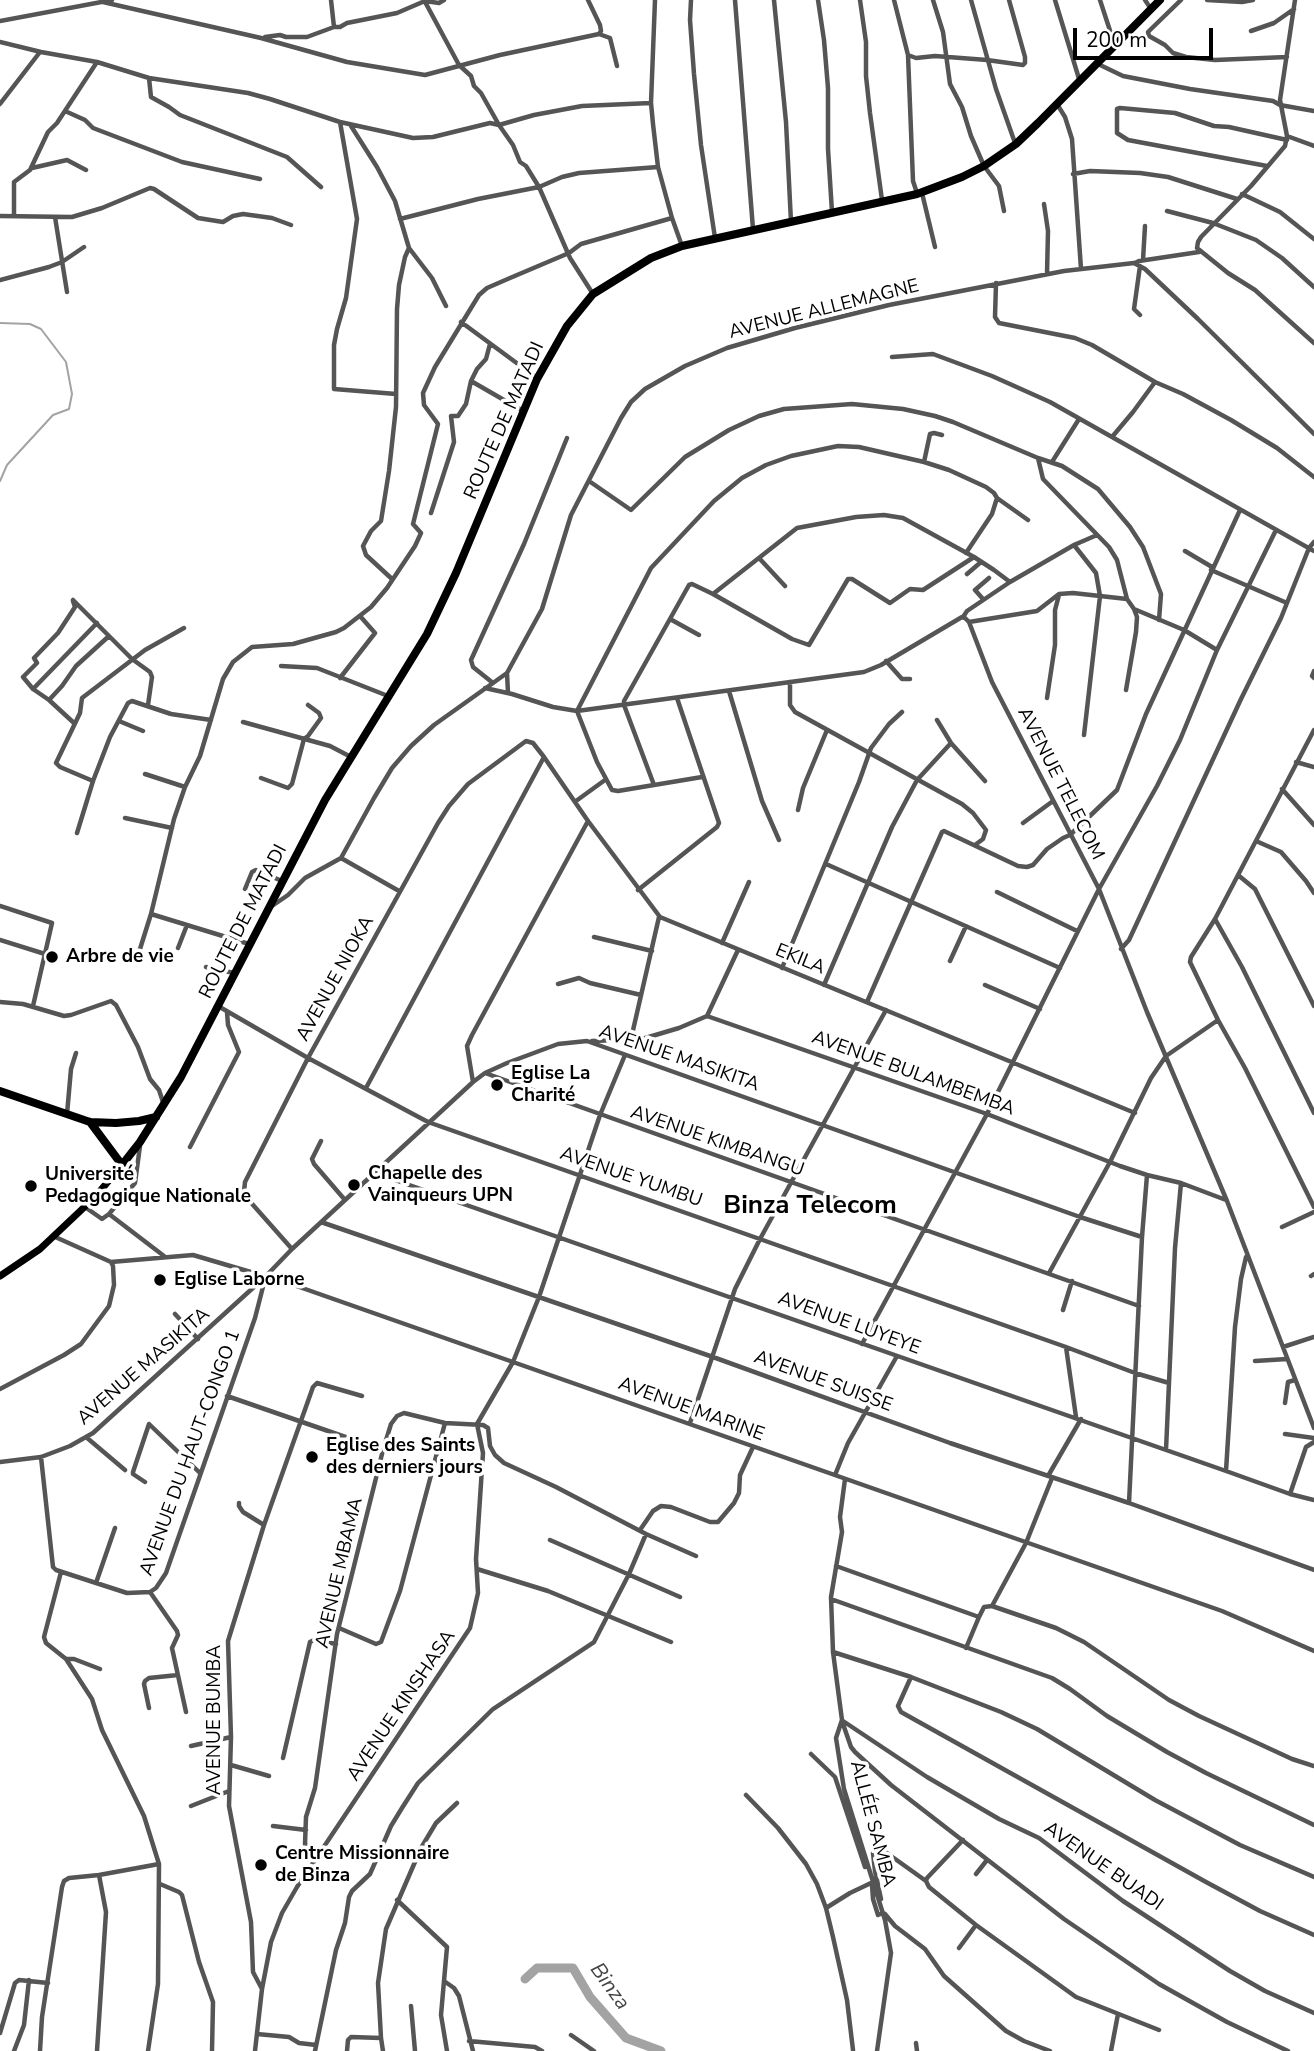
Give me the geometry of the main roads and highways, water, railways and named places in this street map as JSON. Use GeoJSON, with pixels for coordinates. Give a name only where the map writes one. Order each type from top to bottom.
{"type":"FeatureCollection","features":[{"type":"Feature","properties":{"kind":"highway","name":"ROUTE DE MATADI"},"geometry":{"type":"LineString","coordinates":[[122,1165],[140,1142],[181,1077],[325,800],[427,634],[537,379],[568,326],[593,293],[651,258],[682,246],[919,193],[984,166],[1016,144],[1160,0]]}},
{"type":"Feature","properties":{"kind":"highway"},"geometry":{"type":"LineString","coordinates":[[0,1091],[90,1122],[125,1122],[156,1117]]}},
{"type":"Feature","properties":{"kind":"highway"},"geometry":{"type":"LineString","coordinates":[[90,1122],[122,1165]]}},
{"type":"Feature","properties":{"kind":"main road"},"geometry":{"type":"LineString","coordinates":[[0,1276],[40,1249],[85,1207],[122,1165]]}},
{"type":"Feature","properties":{"kind":"waterway"},"geometry":{"type":"LineString","coordinates":[[0,323],[30,324],[41,329],[66,362],[72,394],[69,409],[53,415],[7,465],[0,481]]}},
{"type":"Feature","properties":{"kind":"waterway","name":"Binza"},"geometry":{"type":"LineString","coordinates":[[525,1979],[537,1968],[573,1968],[590,1997],[626,2038],[661,2051]]}},
{"type":"Feature","properties":{"kind":"place","name":"Arbre de vie"},"geometry":{"type":"Point","coordinates":[52,957]}},
{"type":"Feature","properties":{"kind":"place","name":"Eglise La Charité"},"geometry":{"type":"Point","coordinates":[497,1085]}},
{"type":"Feature","properties":{"kind":"place","name":"Chapelle des Vainqueurs UPN"},"geometry":{"type":"Point","coordinates":[354,1185]}},
{"type":"Feature","properties":{"kind":"place","name":"Université Pedagogique Nationale"},"geometry":{"type":"Point","coordinates":[31,1186]}},
{"type":"Feature","properties":{"kind":"place","name":"Eglise Laborne"},"geometry":{"type":"Point","coordinates":[160,1280]}},
{"type":"Feature","properties":{"kind":"place","name":"Eglise des Saints des derniers jours"},"geometry":{"type":"Point","coordinates":[312,1457]}},
{"type":"Feature","properties":{"kind":"place","name":"Centre Missionnaire de Binza"},"geometry":{"type":"Point","coordinates":[261,1865]}},
{"type":"Feature","properties":{"kind":"district","name":"Binza Telecom"},"geometry":{"type":"Point","coordinates":[810,1207]}}]}
